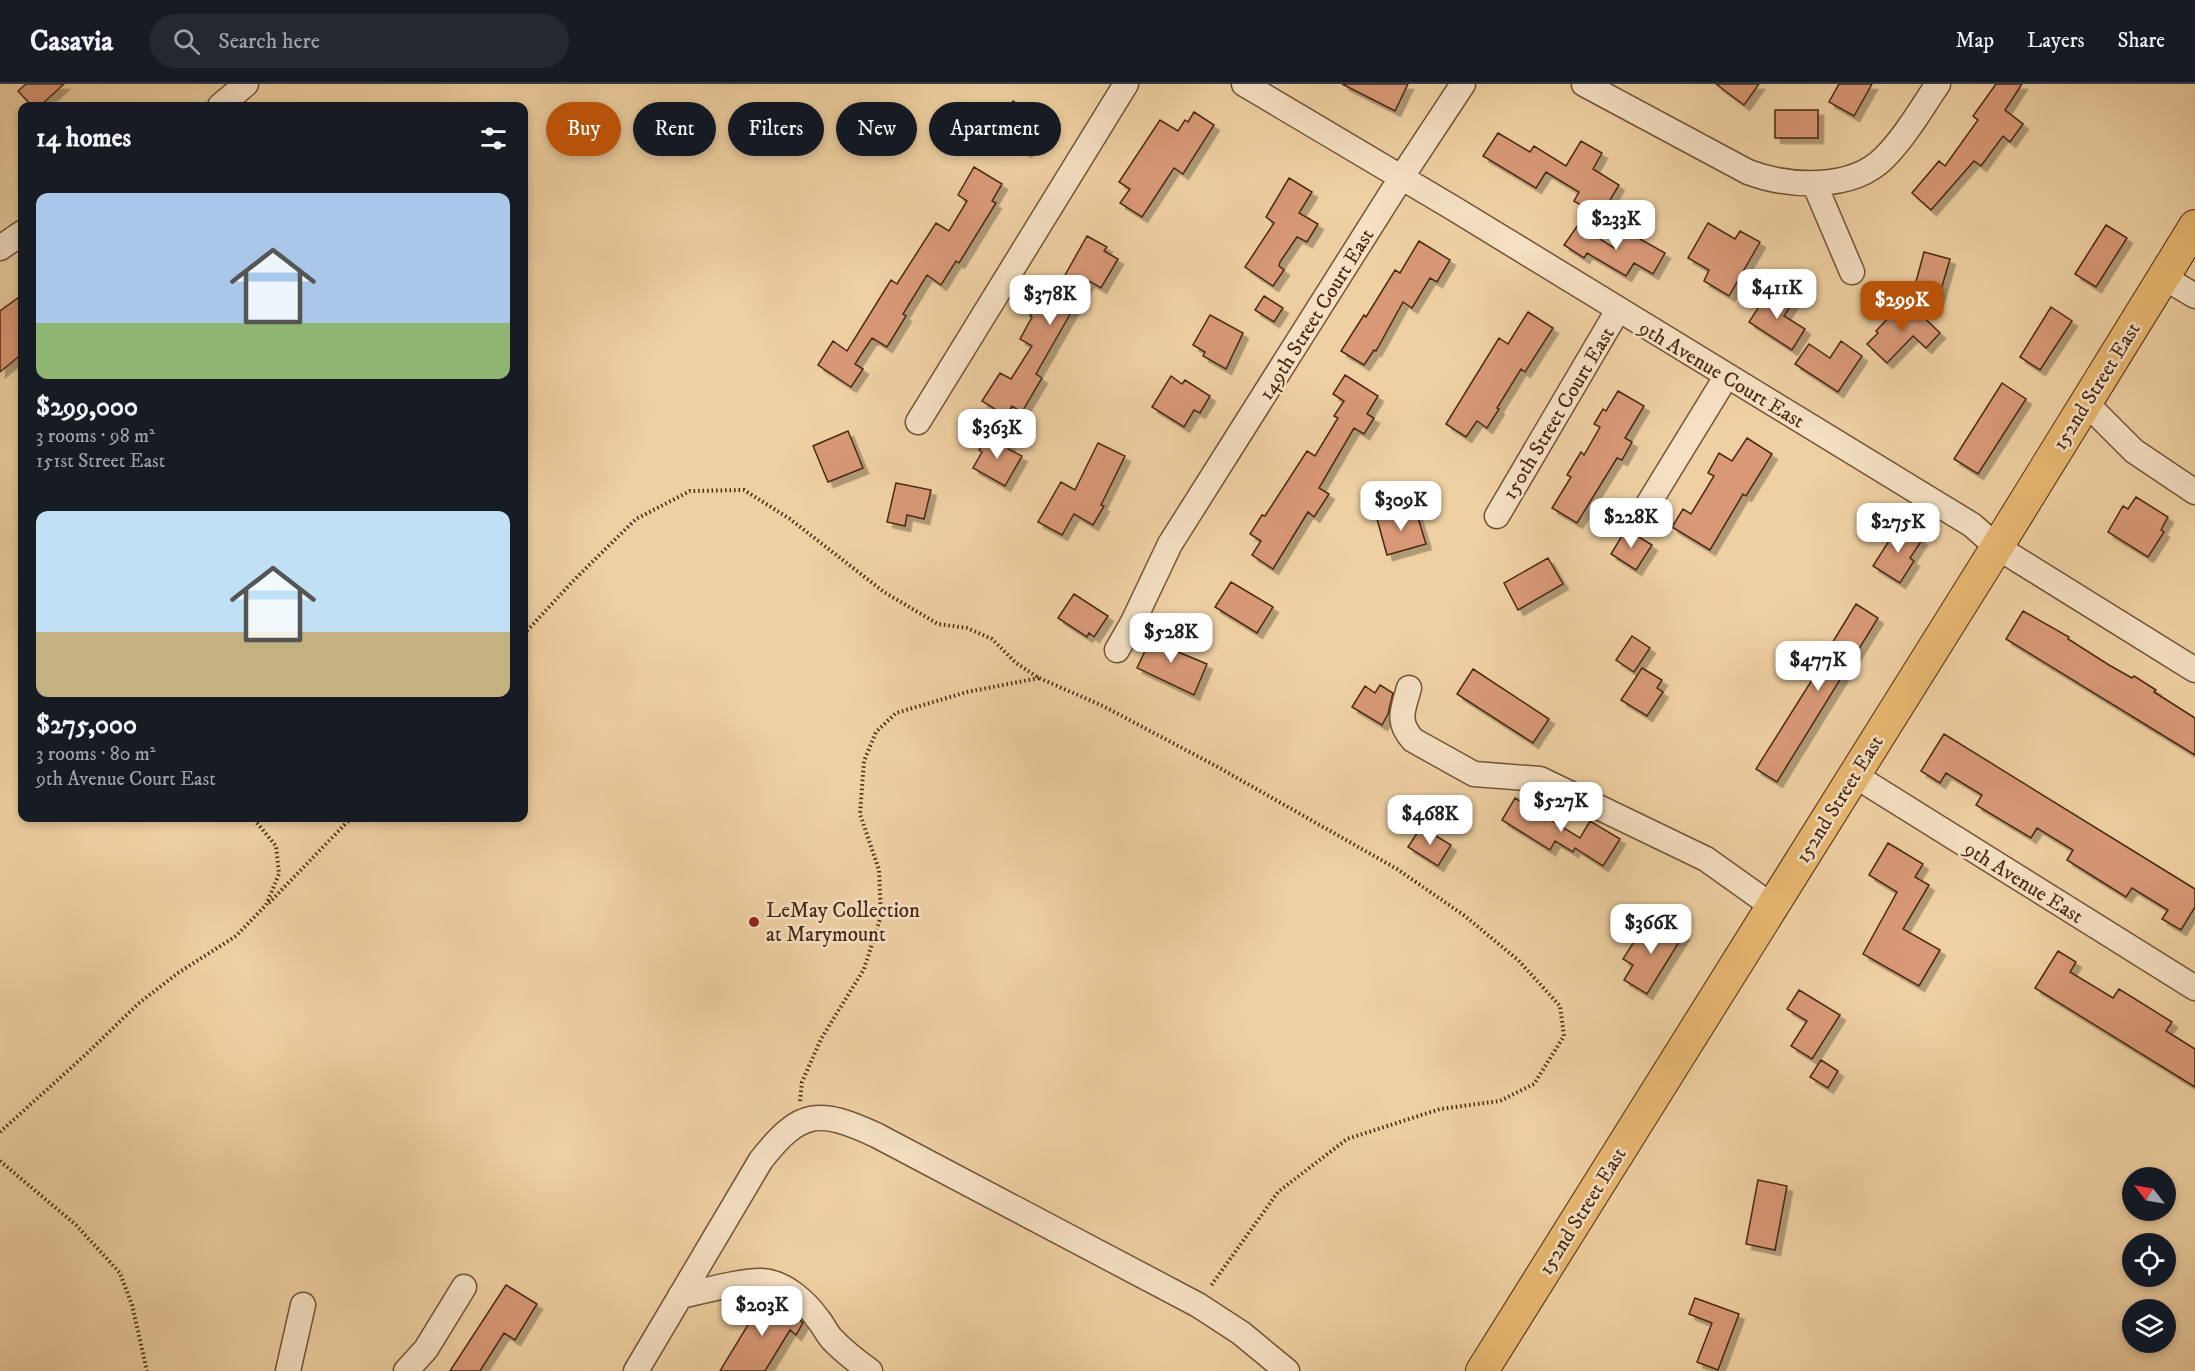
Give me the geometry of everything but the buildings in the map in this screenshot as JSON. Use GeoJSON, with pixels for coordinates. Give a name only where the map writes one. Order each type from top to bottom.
{"type":"FeatureCollection","features":[{"type":"Feature","properties":{"kind":"main road","name":"152nd Street East"},"geometry":{"type":"LineString","coordinates":[[1482,1371],[2086,403],[2179,265],[2195,226]]}},
{"type":"Feature","properties":{"kind":"street"},"geometry":{"type":"LineString","coordinates":[[225,102],[246,84]]}},
{"type":"Feature","properties":{"kind":"street"},"geometry":{"type":"LineString","coordinates":[[918,422],[1126,84]]}},
{"type":"Feature","properties":{"kind":"street","name":"9th Avenue Court East"},"geometry":{"type":"LineString","coordinates":[[1244,84],[1972,525],[1997,547],[2195,670]]}},
{"type":"Feature","properties":{"kind":"street","name":"149th Street Court East"},"geometry":{"type":"LineString","coordinates":[[1117,650],[1170,544],[1463,84]]}},
{"type":"Feature","properties":{"kind":"street"},"geometry":{"type":"LineString","coordinates":[[1584,84],[1748,172],[1762,178],[1798,183],[1851,177],[1883,160],[1938,84]]}},
{"type":"Feature","properties":{"kind":"street"},"geometry":{"type":"LineString","coordinates":[[1814,183],[1852,272]]}},
{"type":"Feature","properties":{"kind":"street"},"geometry":{"type":"LineString","coordinates":[[0,248],[18,236]]}},
{"type":"Feature","properties":{"kind":"street"},"geometry":{"type":"LineString","coordinates":[[2179,265],[2195,296]]}},
{"type":"Feature","properties":{"kind":"street","name":"150th Street Court East"},"geometry":{"type":"LineString","coordinates":[[1497,516],[1618,310]]}},
{"type":"Feature","properties":{"kind":"street"},"geometry":{"type":"LineString","coordinates":[[1647,506],[1726,377]]}},
{"type":"Feature","properties":{"kind":"street"},"geometry":{"type":"LineString","coordinates":[[2086,403],[2134,451],[2195,492]]}},
{"type":"Feature","properties":{"kind":"street"},"geometry":{"type":"LineString","coordinates":[[1409,688],[1401,721],[1405,731],[1413,740],[1474,774],[1539,779],[1706,859],[1772,906]]}},
{"type":"Feature","properties":{"kind":"street","name":"9th Avenue East"},"geometry":{"type":"LineString","coordinates":[[1854,775],[2195,988]]}},
{"type":"Feature","properties":{"kind":"street"},"geometry":{"type":"LineString","coordinates":[[636,1371],[761,1160],[779,1137],[798,1123],[814,1117],[831,1117],[847,1122],[1198,1305],[1241,1333],[1287,1371]]}},
{"type":"Feature","properties":{"kind":"street"},"geometry":{"type":"LineString","coordinates":[[680,1296],[758,1281],[775,1284],[786,1289],[804,1303],[817,1317],[830,1337],[852,1359],[870,1371]]}},
{"type":"Feature","properties":{"kind":"street"},"geometry":{"type":"LineString","coordinates":[[406,1371],[426,1349],[464,1287]]}},
{"type":"Feature","properties":{"kind":"street"},"geometry":{"type":"LineString","coordinates":[[288,1371],[303,1305]]}},
{"type":"Feature","properties":{"kind":"path"},"geometry":{"type":"LineString","coordinates":[[528,630],[636,519],[690,491],[744,490],[790,519],[884,592],[938,624],[967,628],[992,639],[1016,663],[1040,678],[1103,706],[1185,749],[1397,869],[1465,916],[1518,960],[1560,1006],[1564,1036],[1534,1084],[1500,1101],[1440,1109],[1347,1139],[1278,1192],[1198,1305]]}},
{"type":"Feature","properties":{"kind":"path"},"geometry":{"type":"LineString","coordinates":[[798,1123],[802,1082],[821,1039],[864,969],[881,916],[879,870],[860,814],[864,761],[876,732],[896,713],[967,692],[1040,678]]}},
{"type":"Feature","properties":{"kind":"path"},"geometry":{"type":"LineString","coordinates":[[256,822],[276,846],[279,874],[266,905]]}},
{"type":"Feature","properties":{"kind":"path"},"geometry":{"type":"LineString","coordinates":[[0,1132],[83,1058],[138,1004],[178,973],[236,936],[347,822]]}},
{"type":"Feature","properties":{"kind":"path"},"geometry":{"type":"LineString","coordinates":[[0,1161],[76,1225],[120,1273],[132,1305],[147,1371]]}},
{"type":"Feature","properties":{"kind":"place","name":"LeMay Collection at Marymount"},"geometry":{"type":"Point","coordinates":[754,922]}}]}
